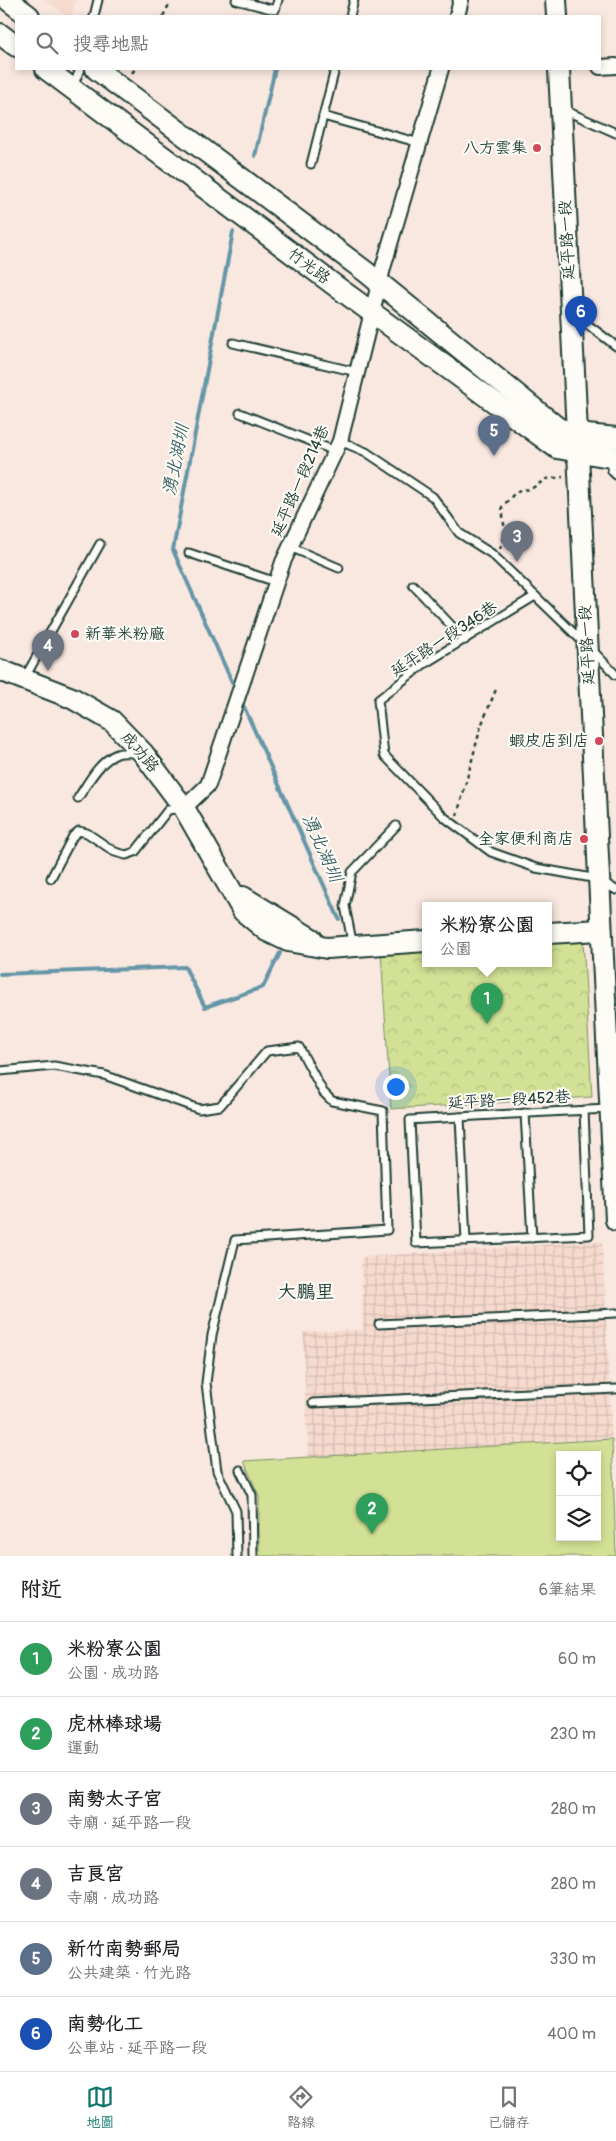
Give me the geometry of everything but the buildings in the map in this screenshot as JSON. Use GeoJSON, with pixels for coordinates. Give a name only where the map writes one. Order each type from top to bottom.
{"type":"FeatureCollection","features":[{"type":"Feature","properties":{"kind":"street"},"geometry":{"type":"LineString","coordinates":[[8,0],[28,15]]}},
{"type":"Feature","properties":{"kind":"street"},"geometry":{"type":"LineString","coordinates":[[457,15],[461,0]]}},
{"type":"Feature","properties":{"kind":"street"},"geometry":{"type":"LineString","coordinates":[[556,0],[556,15]]}},
{"type":"Feature","properties":{"kind":"street"},"geometry":{"type":"LineString","coordinates":[[0,34],[15,45]]}},
{"type":"Feature","properties":{"kind":"street"},"geometry":{"type":"LineString","coordinates":[[601,67],[616,66]]}},
{"type":"Feature","properties":{"kind":"street","name":"竹光路"},"geometry":{"type":"LineString","coordinates":[[47,70],[336,287],[372,311],[557,448],[577,443]]}},
{"type":"Feature","properties":{"kind":"street","name":"竹光路"},"geometry":{"type":"LineString","coordinates":[[97,70],[379,284],[577,443]]}},
{"type":"Feature","properties":{"kind":"street","name":"延平路一段214巷"},"geometry":{"type":"LineString","coordinates":[[184,808],[208,785],[276,582],[290,547],[337,446],[379,284],[441,70]]}},
{"type":"Feature","properties":{"kind":"street","name":"延平路一段"},"geometry":{"type":"LineString","coordinates":[[559,70],[600,930],[606,971],[610,1109],[616,1220]]}},
{"type":"Feature","properties":{"kind":"street"},"geometry":{"type":"LineString","coordinates":[[577,443],[616,438]]}},
{"type":"Feature","properties":{"kind":"street"},"geometry":{"type":"LineString","coordinates":[[577,443],[615,464]]}},
{"type":"Feature","properties":{"kind":"street","name":"成功路"},"geometry":{"type":"LineString","coordinates":[[0,670],[72,698],[112,721],[143,753],[184,808],[231,889],[326,948],[422,941]]}},
{"type":"Feature","properties":{"kind":"street"},"geometry":{"type":"LineString","coordinates":[[552,933],[600,930]]}},
{"type":"Feature","properties":{"kind":"lane"},"geometry":{"type":"LineString","coordinates":[[94,15],[98,0]]}},
{"type":"Feature","properties":{"kind":"lane"},"geometry":{"type":"LineString","coordinates":[[236,0],[275,10],[278,0]]}},
{"type":"Feature","properties":{"kind":"lane"},"geometry":{"type":"LineString","coordinates":[[350,15],[354,0]]}},
{"type":"Feature","properties":{"kind":"lane"},"geometry":{"type":"LineString","coordinates":[[73,88],[80,70]]}},
{"type":"Feature","properties":{"kind":"lane"},"geometry":{"type":"LineString","coordinates":[[311,164],[335,70]]}},
{"type":"Feature","properties":{"kind":"lane"},"geometry":{"type":"LineString","coordinates":[[561,109],[616,133]]}},
{"type":"Feature","properties":{"kind":"lane"},"geometry":{"type":"LineString","coordinates":[[323,116],[420,143]]}},
{"type":"Feature","properties":{"kind":"lane"},"geometry":{"type":"LineString","coordinates":[[571,312],[616,346]]}},
{"type":"Feature","properties":{"kind":"lane"},"geometry":{"type":"LineString","coordinates":[[233,343],[357,372]]}},
{"type":"Feature","properties":{"kind":"lane"},"geometry":{"type":"LineString","coordinates":[[240,414],[337,446],[366,452],[432,497],[459,533],[495,557],[616,675]]}},
{"type":"Feature","properties":{"kind":"lane"},"geometry":{"type":"LineString","coordinates":[[24,679],[100,544]]}},
{"type":"Feature","properties":{"kind":"lane"},"geometry":{"type":"LineString","coordinates":[[290,547],[339,568]]}},
{"type":"Feature","properties":{"kind":"lane"},"geometry":{"type":"LineString","coordinates":[[189,554],[276,582]]}},
{"type":"Feature","properties":{"kind":"lane"},"geometry":{"type":"LineString","coordinates":[[413,585],[465,640]]}},
{"type":"Feature","properties":{"kind":"lane","name":"延平路一段346巷"},"geometry":{"type":"LineString","coordinates":[[535,596],[424,664],[378,700],[384,755],[417,790],[455,825],[491,852],[536,868],[598,878]]}},
{"type":"Feature","properties":{"kind":"lane"},"geometry":{"type":"LineString","coordinates":[[78,798],[92,777],[108,760],[118,753],[143,753]]}},
{"type":"Feature","properties":{"kind":"lane"},"geometry":{"type":"LineString","coordinates":[[51,878],[73,836],[79,832],[87,833],[115,852],[126,855],[135,852],[168,810],[184,808]]}},
{"type":"Feature","properties":{"kind":"lane"},"geometry":{"type":"LineString","coordinates":[[353,946],[345,906],[352,872],[396,826]]}},
{"type":"Feature","properties":{"kind":"lane"},"geometry":{"type":"LineString","coordinates":[[598,878],[616,890]]}},
{"type":"Feature","properties":{"kind":"lane"},"geometry":{"type":"LineString","coordinates":[[0,1071],[54,1066],[96,1073],[199,1109],[220,1106],[266,1051],[299,1047],[323,1092],[332,1101],[383,1111],[387,1230],[235,1240],[212,1335],[206,1383],[217,1471],[236,1511],[237,1556]]}},
{"type":"Feature","properties":{"kind":"lane","name":"延平路一段452巷"},"geometry":{"type":"LineString","coordinates":[[466,1241],[416,1243],[410,1120],[610,1109]]}},
{"type":"Feature","properties":{"kind":"lane"},"geometry":{"type":"LineString","coordinates":[[460,1117],[466,1241],[589,1236],[584,1110]]}},
{"type":"Feature","properties":{"kind":"lane"},"geometry":{"type":"LineString","coordinates":[[525,1114],[532,1238]]}},
{"type":"Feature","properties":{"kind":"lane"},"geometry":{"type":"LineString","coordinates":[[379,1324],[616,1313]]}},
{"type":"Feature","properties":{"kind":"lane"},"geometry":{"type":"LineString","coordinates":[[313,1403],[616,1389]]}},
{"type":"Feature","properties":{"kind":"lane"},"geometry":{"type":"LineString","coordinates":[[240,1470],[252,1495],[253,1556]]}},
{"type":"Feature","properties":{"kind":"path"},"geometry":{"type":"LineString","coordinates":[[164,15],[170,3]]}},
{"type":"Feature","properties":{"kind":"path"},"geometry":{"type":"LineString","coordinates":[[495,557],[501,548],[505,533],[502,507],[513,495],[522,490],[531,489],[546,479],[579,478]]}},
{"type":"Feature","properties":{"kind":"path"},"geometry":{"type":"LineString","coordinates":[[455,825],[481,726],[496,687]]}},
{"type":"Feature","properties":{"kind":"shaded area"},"geometry":{"type":"Polygon","coordinates":[[[45,0],[76,0],[71,15],[66,15],[45,0]]]}},
{"type":"Feature","properties":{"kind":"shaded area"},"geometry":{"type":"Polygon","coordinates":[[[602,1241],[612,1439],[308,1457],[303,1332],[363,1330],[361,1257],[602,1241]]]}},
{"type":"Feature","properties":{"kind":"green space"},"geometry":{"type":"Polygon","coordinates":[[[583,940],[592,1097],[391,1109],[381,952],[422,949],[422,967],[552,967],[552,942],[583,940]]]}},
{"type":"Feature","properties":{"kind":"green space"},"geometry":{"type":"Polygon","coordinates":[[[612,1439],[616,1556],[259,1556],[259,1496],[244,1461],[612,1439]]]}},
{"type":"Feature","properties":{"kind":"waterway","name":"湧北湖圳"},"geometry":{"type":"LineString","coordinates":[[255,156],[275,70]]}},
{"type":"Feature","properties":{"kind":"waterway","name":"湧北湖圳"},"geometry":{"type":"LineString","coordinates":[[232,682],[173,550],[233,232]]}},
{"type":"Feature","properties":{"kind":"waterway","name":"湧北湖圳"},"geometry":{"type":"LineString","coordinates":[[244,707],[339,919]]}},
{"type":"Feature","properties":{"kind":"waterway"},"geometry":{"type":"LineString","coordinates":[[0,974],[185,967],[205,1007],[263,987],[280,953]]}},
{"type":"Feature","properties":{"kind":"place","name":"八方雲集"},"geometry":{"type":"Point","coordinates":[537,148]}},
{"type":"Feature","properties":{"kind":"place","name":"南勢化工"},"geometry":{"type":"Point","coordinates":[581,337]}},
{"type":"Feature","properties":{"kind":"place","name":"新竹南勢郵局"},"geometry":{"type":"Point","coordinates":[494,456]}},
{"type":"Feature","properties":{"kind":"place","name":"南勢太子宮"},"geometry":{"type":"Point","coordinates":[517,562]}},
{"type":"Feature","properties":{"kind":"place","name":"新華米粉廠"},"geometry":{"type":"Point","coordinates":[75,634]}},
{"type":"Feature","properties":{"kind":"place","name":"吉良宮"},"geometry":{"type":"Point","coordinates":[48,671]}},
{"type":"Feature","properties":{"kind":"place","name":"蝦皮店到店"},"geometry":{"type":"Point","coordinates":[599,741]}},
{"type":"Feature","properties":{"kind":"place","name":"全家便利商店"},"geometry":{"type":"Point","coordinates":[584,839]}},
{"type":"Feature","properties":{"kind":"place","name":"米粉寮公園"},"geometry":{"type":"Point","coordinates":[487,1024]}},
{"type":"Feature","properties":{"kind":"place","name":"虎林棒球場"},"geometry":{"type":"Point","coordinates":[372,1534]}},
{"type":"Feature","properties":{"kind":"district","name":"大鵬里"},"geometry":{"type":"Point","coordinates":[306,1292]}}]}
